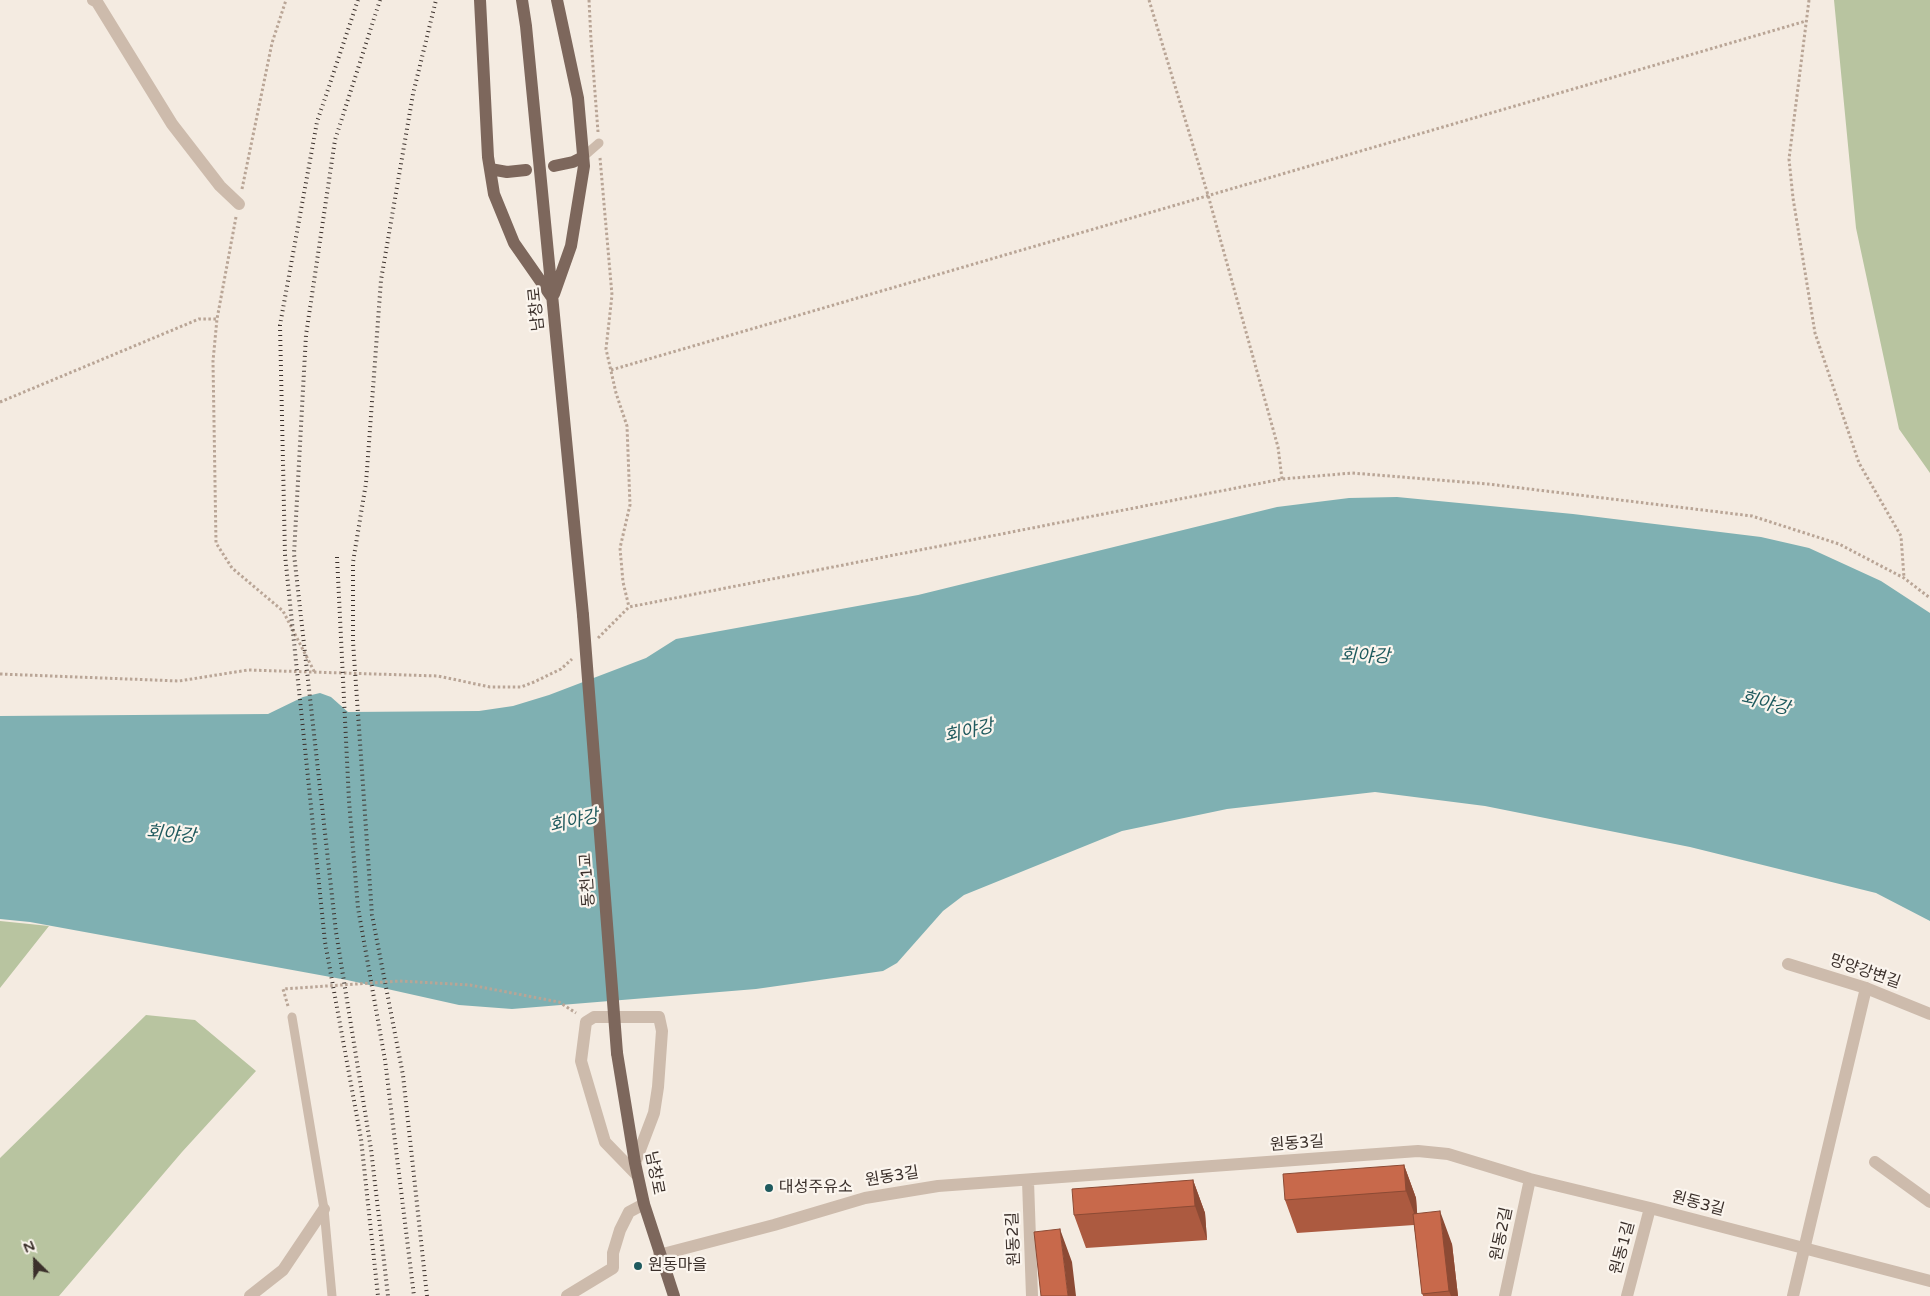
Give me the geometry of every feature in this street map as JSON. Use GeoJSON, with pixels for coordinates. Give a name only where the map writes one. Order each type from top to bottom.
{"type":"FeatureCollection","features":[{"type":"Feature","properties":{"kind":"main road"},"geometry":{"type":"LineString","coordinates":[[480,0],[488,158],[494,194],[514,243],[552,299]]}},
{"type":"Feature","properties":{"kind":"main road","name":"남창로"},"geometry":{"type":"LineString","coordinates":[[522,0],[583,615]]}},
{"type":"Feature","properties":{"kind":"main road"},"geometry":{"type":"LineString","coordinates":[[552,299],[571,246],[584,166],[578,98],[557,0]]}},
{"type":"Feature","properties":{"kind":"main road"},"geometry":{"type":"LineString","coordinates":[[554,166],[573,162],[583,157]]}},
{"type":"Feature","properties":{"kind":"main road"},"geometry":{"type":"LineString","coordinates":[[490,169],[507,172],[526,170]]}},
{"type":"Feature","properties":{"kind":"main road","name":"동천1교"},"geometry":{"type":"LineString","coordinates":[[583,615],[617,1053]]}},
{"type":"Feature","properties":{"kind":"main road","name":"남창로"},"geometry":{"type":"LineString","coordinates":[[617,1053],[636,1169],[644,1204],[659,1255],[674,1296]]}},
{"type":"Feature","properties":{"kind":"street"},"geometry":{"type":"LineString","coordinates":[[93,0],[97,2],[172,124],[220,186],[239,204]]}},
{"type":"Feature","properties":{"kind":"street","name":"망양강변길"},"geometry":{"type":"LineString","coordinates":[[1788,964],[1866,988],[1930,1014]]}},
{"type":"Feature","properties":{"kind":"street"},"geometry":{"type":"LineString","coordinates":[[1793,1296],[1866,988]]}},
{"type":"Feature","properties":{"kind":"street"},"geometry":{"type":"LineString","coordinates":[[594,1017],[659,1017],[662,1030],[654,1113],[636,1169],[605,1142],[581,1061],[586,1022],[594,1017]]}},
{"type":"Feature","properties":{"kind":"street","name":"원동3길"},"geometry":{"type":"LineString","coordinates":[[659,1255],[774,1225],[865,1198],[938,1186],[1028,1181],[1418,1151],[1448,1154],[1530,1179],[1650,1208],[1930,1282]]}},
{"type":"Feature","properties":{"kind":"street"},"geometry":{"type":"LineString","coordinates":[[1875,1162],[1930,1202]]}},
{"type":"Feature","properties":{"kind":"street","name":"원동2길"},"geometry":{"type":"LineString","coordinates":[[1505,1296],[1530,1179]]}},
{"type":"Feature","properties":{"kind":"street","name":"원동2길"},"geometry":{"type":"LineString","coordinates":[[1028,1181],[1032,1296]]}},
{"type":"Feature","properties":{"kind":"street"},"geometry":{"type":"LineString","coordinates":[[567,1296],[613,1268],[613,1253],[620,1230],[629,1212],[644,1204]]}},
{"type":"Feature","properties":{"kind":"street","name":"원동1길"},"geometry":{"type":"LineString","coordinates":[[1627,1296],[1650,1208]]}},
{"type":"Feature","properties":{"kind":"street"},"geometry":{"type":"LineString","coordinates":[[250,1296],[283,1270],[324,1209]]}},
{"type":"Feature","properties":{"kind":"lane"},"geometry":{"type":"LineString","coordinates":[[583,157],[599,143]]}},
{"type":"Feature","properties":{"kind":"lane"},"geometry":{"type":"LineString","coordinates":[[292,1017],[324,1209],[332,1296]]}},
{"type":"Feature","properties":{"kind":"path"},"geometry":{"type":"LineString","coordinates":[[286,0],[272,44],[216,319],[213,361],[216,543],[232,568],[283,611],[315,673]]}},
{"type":"Feature","properties":{"kind":"path"},"geometry":{"type":"LineString","coordinates":[[589,0],[590,40],[612,295],[606,349],[627,426],[630,506],[620,548],[623,582],[629,607]]}},
{"type":"Feature","properties":{"kind":"path"},"geometry":{"type":"LineString","coordinates":[[1149,0],[1208,196],[1278,446],[1282,479]]}},
{"type":"Feature","properties":{"kind":"path"},"geometry":{"type":"LineString","coordinates":[[1809,0],[1789,159],[1793,198],[1815,333],[1859,463],[1900,536],[1904,578]]}},
{"type":"Feature","properties":{"kind":"path"},"geometry":{"type":"LineString","coordinates":[[611,370],[1806,21]]}},
{"type":"Feature","properties":{"kind":"path"},"geometry":{"type":"LineString","coordinates":[[0,402],[199,319],[216,319]]}},
{"type":"Feature","properties":{"kind":"path"},"geometry":{"type":"LineString","coordinates":[[593,642],[629,607],[1282,479],[1352,473],[1488,484],[1752,516],[1839,544],[1904,578],[1930,598]]}},
{"type":"Feature","properties":{"kind":"path"},"geometry":{"type":"LineString","coordinates":[[0,674],[179,681],[248,670],[438,676],[490,687],[521,687],[561,669],[574,658]]}},
{"type":"Feature","properties":{"kind":"path"},"geometry":{"type":"LineString","coordinates":[[292,1017],[283,989],[400,981],[470,985],[559,1002],[586,1022]]}},
{"type":"Feature","properties":{"kind":"green space"},"geometry":{"type":"Polygon","coordinates":[[[1834,0],[1930,0],[1930,473],[1899,429],[1856,228],[1834,0]]]}},
{"type":"Feature","properties":{"kind":"green space"},"geometry":{"type":"Polygon","coordinates":[[[0,921],[49,926],[0,988],[0,921]]]}},
{"type":"Feature","properties":{"kind":"green space"},"geometry":{"type":"Polygon","coordinates":[[[146,1015],[195,1020],[256,1071],[182,1152],[59,1296],[0,1296],[0,1158],[146,1015]]]}},
{"type":"Feature","properties":{"kind":"water","name":"회야강"},"geometry":{"type":"Polygon","coordinates":[[[1397,497],[1573,514],[1761,537],[1809,548],[1881,581],[1930,613],[1930,921],[1876,893],[1690,847],[1485,806],[1375,792],[1227,809],[1122,831],[964,895],[943,911],[897,963],[883,971],[756,989],[512,1009],[459,1005],[347,980],[30,922],[0,919],[0,716],[268,714],[303,697],[320,693],[331,697],[348,712],[479,711],[513,706],[549,695],[646,658],[676,639],[918,595],[1277,507],[1349,498],[1397,497]]]}},
{"type":"Feature","properties":{"kind":"building"},"geometry":{"type":"Polygon","coordinates":[[[1404,1165],[1406,1191],[1285,1200],[1283,1174],[1404,1165]]]}},
{"type":"Feature","properties":{"kind":"building"},"geometry":{"type":"Polygon","coordinates":[[[1193,1180],[1195,1206],[1074,1215],[1072,1189],[1193,1180]]]}},
{"type":"Feature","properties":{"kind":"building"},"geometry":{"type":"Polygon","coordinates":[[[1440,1211],[1449,1291],[1422,1294],[1413,1214],[1440,1211]]]}},
{"type":"Feature","properties":{"kind":"building"},"geometry":{"type":"Polygon","coordinates":[[[1060,1229],[1068,1296],[1041,1296],[1034,1232],[1060,1229]]]}},
{"type":"Feature","properties":{"kind":"railway"},"geometry":{"type":"LineString","coordinates":[[358,0],[317,122],[280,325],[285,555],[325,942],[361,1139],[378,1296]]}},
{"type":"Feature","properties":{"kind":"railway"},"geometry":{"type":"LineString","coordinates":[[380,0],[335,140],[306,335],[294,554],[336,932],[371,1149],[388,1296]]}},
{"type":"Feature","properties":{"kind":"railway"},"geometry":{"type":"LineString","coordinates":[[427,1296],[403,1075],[372,915],[353,642],[353,562],[366,483],[381,280],[413,94],[436,0]]}},
{"type":"Feature","properties":{"kind":"railway"},"geometry":{"type":"LineString","coordinates":[[337,557],[349,801],[358,908],[385,1060],[414,1296]]}},
{"type":"Feature","properties":{"kind":"place","name":"대성주유소"},"geometry":{"type":"Point","coordinates":[769,1188]}},
{"type":"Feature","properties":{"kind":"place","name":"원동마을"},"geometry":{"type":"Point","coordinates":[638,1266]}}]}
